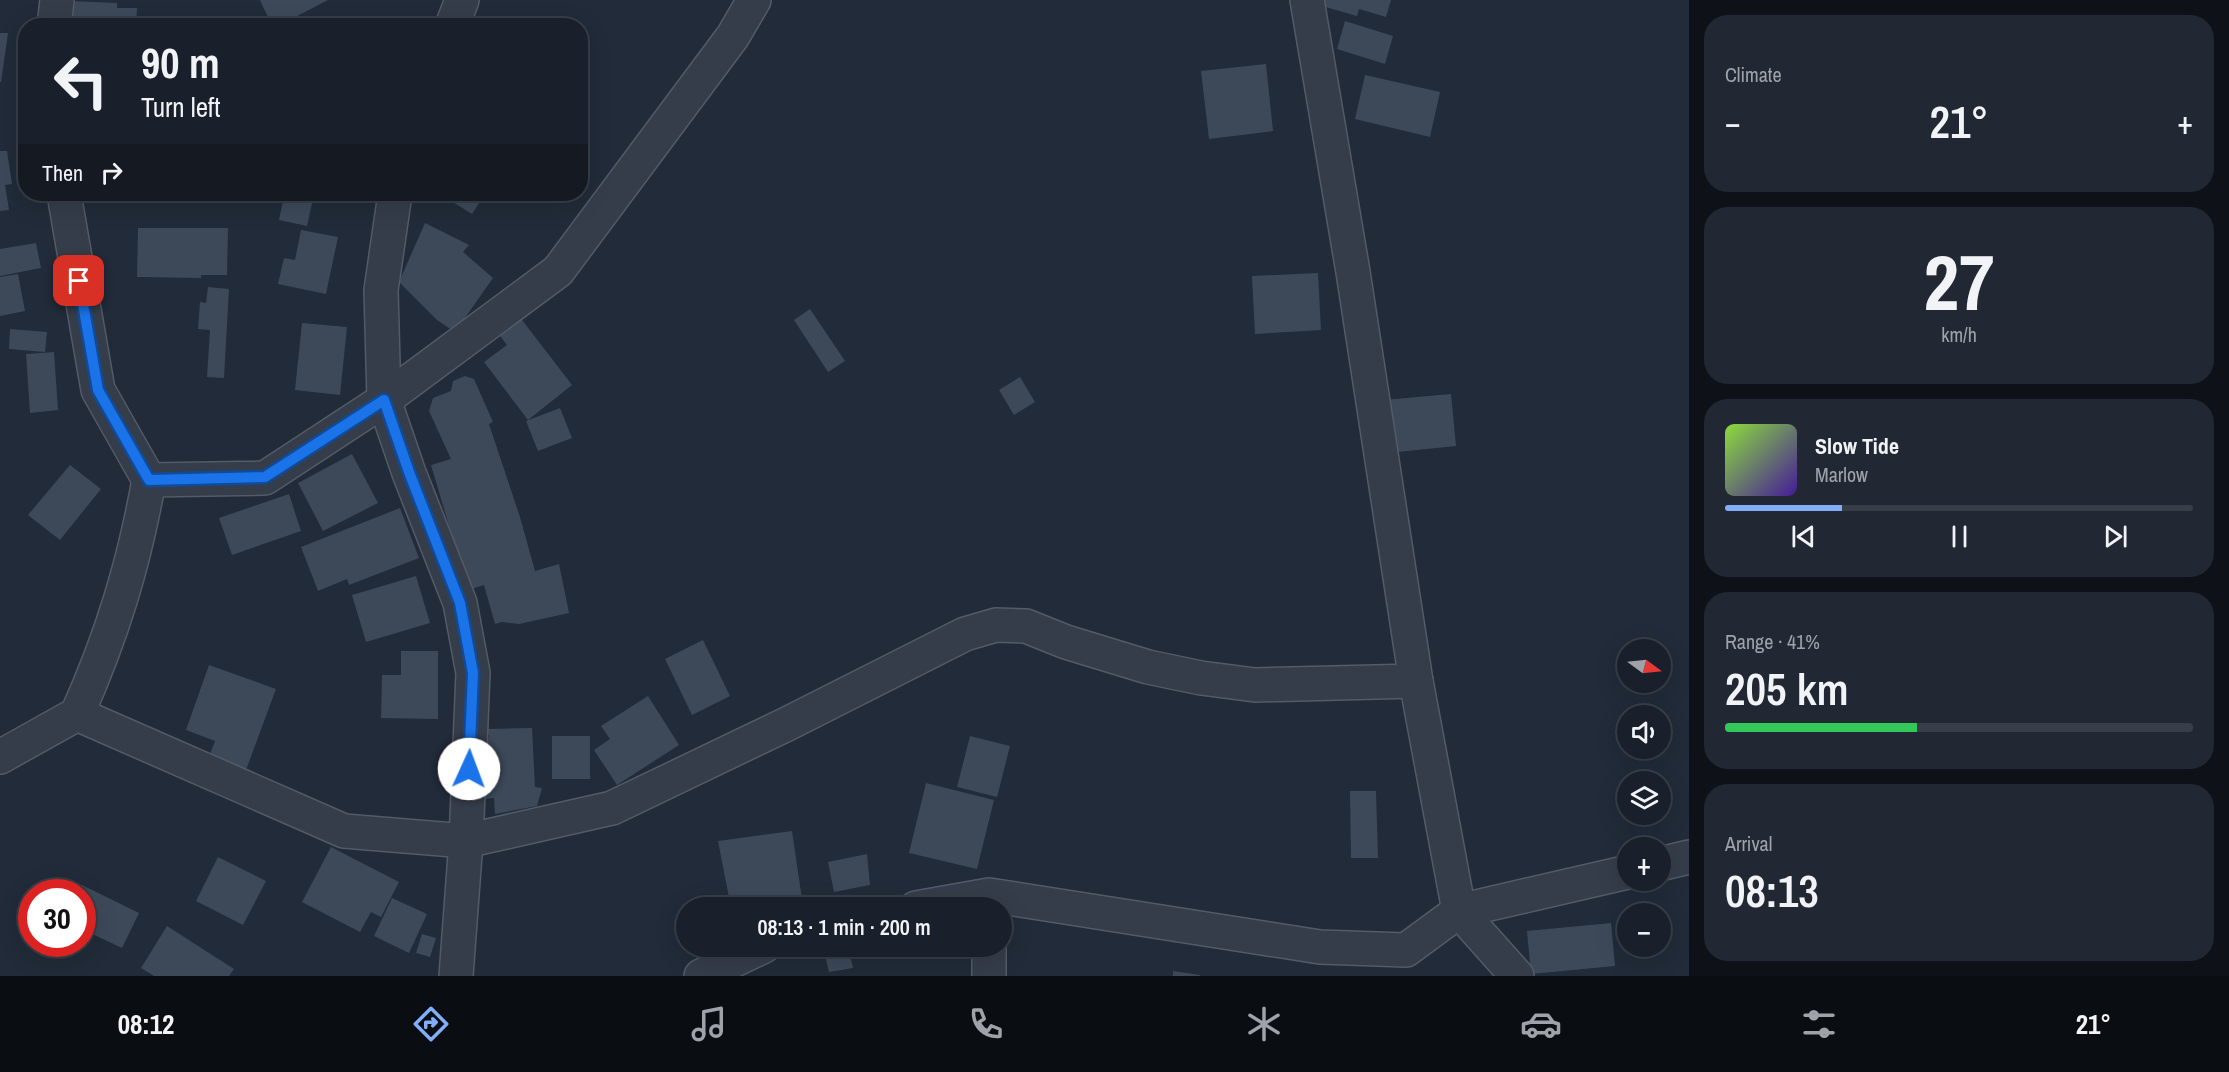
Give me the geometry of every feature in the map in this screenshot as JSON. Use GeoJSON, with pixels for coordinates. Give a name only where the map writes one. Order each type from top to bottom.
{"type":"FeatureCollection","features":[{"type":"Feature","properties":{"kind":"street"},"geometry":{"type":"LineString","coordinates":[[55,18],[57,0]]}},
{"type":"Feature","properties":{"kind":"street"},"geometry":{"type":"LineString","coordinates":[[455,18],[462,0]]}},
{"type":"Feature","properties":{"kind":"street"},"geometry":{"type":"LineString","coordinates":[[149,480],[265,477],[384,400],[558,271],[726,46],[754,0]]}},
{"type":"Feature","properties":{"kind":"street"},"geometry":{"type":"LineString","coordinates":[[1307,0],[1353,272],[1416,681],[1459,911],[1518,976]]}},
{"type":"Feature","properties":{"kind":"street"},"geometry":{"type":"LineString","coordinates":[[0,758],[77,714],[100,663],[125,589],[149,480],[98,390],[65,201]]}},
{"type":"Feature","properties":{"kind":"street"},"geometry":{"type":"LineString","coordinates":[[394,201],[381,290],[384,400],[409,472],[460,603],[473,673],[466,841],[456,976]]}},
{"type":"Feature","properties":{"kind":"street"},"geometry":{"type":"LineString","coordinates":[[77,714],[344,831],[466,841],[612,808],[787,724],[965,634],[996,625],[1026,626],[1066,642],[1148,667],[1255,685],[1416,681]]}},
{"type":"Feature","properties":{"kind":"street"},"geometry":{"type":"LineString","coordinates":[[1671,861],[1689,857]]}},
{"type":"Feature","properties":{"kind":"street"},"geometry":{"type":"LineString","coordinates":[[1012,904],[1320,947],[1406,950],[1459,911],[1617,875]]}},
{"type":"Feature","properties":{"kind":"street"},"geometry":{"type":"LineString","coordinates":[[701,976],[741,957]]}},
{"type":"Feature","properties":{"kind":"street"},"geometry":{"type":"LineString","coordinates":[[989,957],[989,976]]}},
{"type":"Feature","properties":{"kind":"building"},"geometry":{"type":"Polygon","coordinates":[[[260,0],[328,0],[293,18],[268,18],[260,0]]]}},
{"type":"Feature","properties":{"kind":"building"},"geometry":{"type":"Polygon","coordinates":[[[1316,0],[1391,0],[1386,17],[1359,9],[1357,16],[1315,4],[1316,0]]]}},
{"type":"Feature","properties":{"kind":"building"},"geometry":{"type":"Polygon","coordinates":[[[69,1],[117,3],[117,8],[137,8],[136,18],[68,18],[69,1]]]}},
{"type":"Feature","properties":{"kind":"building"},"geometry":{"type":"Polygon","coordinates":[[[1345,21],[1393,36],[1385,64],[1337,49],[1345,21]]]}},
{"type":"Feature","properties":{"kind":"building"},"geometry":{"type":"Polygon","coordinates":[[[0,33],[8,33],[1,82],[0,82],[0,33]]]}},
{"type":"Feature","properties":{"kind":"building"},"geometry":{"type":"Polygon","coordinates":[[[1266,64],[1273,131],[1209,139],[1201,71],[1266,64]]]}},
{"type":"Feature","properties":{"kind":"building"},"geometry":{"type":"Polygon","coordinates":[[[1365,75],[1440,92],[1430,137],[1355,119],[1365,75]]]}},
{"type":"Feature","properties":{"kind":"building"},"geometry":{"type":"Polygon","coordinates":[[[0,151],[7,151],[12,184],[5,185],[9,210],[0,211],[0,151]]]}},
{"type":"Feature","properties":{"kind":"building"},"geometry":{"type":"Polygon","coordinates":[[[283,201],[312,201],[307,226],[279,220],[283,201]]]}},
{"type":"Feature","properties":{"kind":"building"},"geometry":{"type":"Polygon","coordinates":[[[451,201],[480,201],[472,214],[451,201]]]}},
{"type":"Feature","properties":{"kind":"building"},"geometry":{"type":"Polygon","coordinates":[[[425,223],[469,245],[463,252],[493,278],[455,332],[437,320],[399,282],[425,223]]]}},
{"type":"Feature","properties":{"kind":"building"},"geometry":{"type":"Polygon","coordinates":[[[138,228],[228,228],[227,275],[201,275],[201,278],[137,277],[138,228]]]}},
{"type":"Feature","properties":{"kind":"building"},"geometry":{"type":"Polygon","coordinates":[[[301,230],[338,237],[326,294],[278,284],[284,258],[295,260],[301,230]]]}},
{"type":"Feature","properties":{"kind":"building"},"geometry":{"type":"Polygon","coordinates":[[[36,243],[41,268],[0,276],[0,249],[36,243]]]}},
{"type":"Feature","properties":{"kind":"building"},"geometry":{"type":"Polygon","coordinates":[[[1318,273],[1321,330],[1255,334],[1252,276],[1318,273]]]}},
{"type":"Feature","properties":{"kind":"building"},"geometry":{"type":"Polygon","coordinates":[[[18,274],[25,311],[0,316],[0,277],[18,274]]]}},
{"type":"Feature","properties":{"kind":"building"},"geometry":{"type":"Polygon","coordinates":[[[208,287],[229,289],[224,378],[207,377],[210,330],[198,329],[200,302],[206,303],[208,287]]]}},
{"type":"Feature","properties":{"kind":"building"},"geometry":{"type":"Polygon","coordinates":[[[810,309],[845,361],[828,372],[794,320],[810,309]]]}},
{"type":"Feature","properties":{"kind":"building"},"geometry":{"type":"Polygon","coordinates":[[[519,316],[572,385],[528,420],[484,362],[507,345],[498,333],[519,316]]]}},
{"type":"Feature","properties":{"kind":"building"},"geometry":{"type":"Polygon","coordinates":[[[302,323],[347,327],[340,395],[295,390],[302,323]]]}},
{"type":"Feature","properties":{"kind":"building"},"geometry":{"type":"Polygon","coordinates":[[[10,329],[47,332],[45,352],[9,349],[10,329]]]}},
{"type":"Feature","properties":{"kind":"building"},"geometry":{"type":"Polygon","coordinates":[[[54,352],[58,410],[30,413],[26,354],[54,352]]]}},
{"type":"Feature","properties":{"kind":"building"},"geometry":{"type":"Polygon","coordinates":[[[465,376],[474,379],[493,422],[489,424],[520,517],[535,571],[559,564],[569,613],[519,624],[502,622],[495,624],[484,585],[468,590],[431,465],[451,459],[429,411],[433,398],[451,391],[453,381],[465,376]]]}},
{"type":"Feature","properties":{"kind":"building"},"geometry":{"type":"Polygon","coordinates":[[[1020,377],[1035,402],[1014,415],[999,390],[1020,377]]]}},
{"type":"Feature","properties":{"kind":"building"},"geometry":{"type":"Polygon","coordinates":[[[1451,394],[1456,446],[1388,453],[1384,400],[1451,394]]]}},
{"type":"Feature","properties":{"kind":"building"},"geometry":{"type":"Polygon","coordinates":[[[560,408],[572,438],[538,451],[526,421],[560,408]]]}},
{"type":"Feature","properties":{"kind":"building"},"geometry":{"type":"Polygon","coordinates":[[[352,454],[378,503],[323,531],[298,483],[352,454]]]}},
{"type":"Feature","properties":{"kind":"building"},"geometry":{"type":"Polygon","coordinates":[[[70,465],[101,489],[60,540],[28,515],[70,465]]]}},
{"type":"Feature","properties":{"kind":"building"},"geometry":{"type":"Polygon","coordinates":[[[289,494],[301,531],[232,555],[219,518],[289,494]]]}},
{"type":"Feature","properties":{"kind":"building"},"geometry":{"type":"Polygon","coordinates":[[[400,508],[419,558],[349,585],[347,579],[318,591],[301,547],[400,508]]]}},
{"type":"Feature","properties":{"kind":"building"},"geometry":{"type":"Polygon","coordinates":[[[416,576],[430,623],[366,642],[352,595],[416,576]]]}},
{"type":"Feature","properties":{"kind":"building"},"geometry":{"type":"Polygon","coordinates":[[[703,640],[730,696],[692,715],[665,659],[703,640]]]}},
{"type":"Feature","properties":{"kind":"building"},"geometry":{"type":"Polygon","coordinates":[[[401,651],[438,651],[438,719],[381,718],[382,675],[401,675],[401,651]]]}},
{"type":"Feature","properties":{"kind":"building"},"geometry":{"type":"Polygon","coordinates":[[[209,665],[276,689],[246,770],[209,757],[215,741],[186,730],[209,665]]]}},
{"type":"Feature","properties":{"kind":"building"},"geometry":{"type":"Polygon","coordinates":[[[648,696],[679,745],[617,785],[594,750],[610,739],[601,726],[648,696]]]}},
{"type":"Feature","properties":{"kind":"building"},"geometry":{"type":"Polygon","coordinates":[[[532,728],[535,787],[542,788],[537,806],[495,814],[494,798],[485,799],[483,740],[489,738],[488,729],[532,728]]]}},
{"type":"Feature","properties":{"kind":"building"},"geometry":{"type":"Polygon","coordinates":[[[552,736],[590,736],[590,779],[552,779],[552,736]]]}},
{"type":"Feature","properties":{"kind":"building"},"geometry":{"type":"Polygon","coordinates":[[[970,736],[1010,746],[997,797],[957,787],[970,736]]]}},
{"type":"Feature","properties":{"kind":"building"},"geometry":{"type":"Polygon","coordinates":[[[926,783],[994,800],[977,869],[909,853],[926,783]]]}},
{"type":"Feature","properties":{"kind":"building"},"geometry":{"type":"Polygon","coordinates":[[[1350,791],[1376,791],[1378,858],[1351,858],[1350,791]]]}},
{"type":"Feature","properties":{"kind":"building"},"geometry":{"type":"Polygon","coordinates":[[[792,831],[802,897],[729,897],[718,841],[792,831]]]}},
{"type":"Feature","properties":{"kind":"building"},"geometry":{"type":"Polygon","coordinates":[[[331,847],[399,882],[381,917],[371,912],[360,932],[302,902],[331,847]]]}},
{"type":"Feature","properties":{"kind":"building"},"geometry":{"type":"Polygon","coordinates":[[[867,854],[870,885],[834,892],[828,862],[867,854]]]}},
{"type":"Feature","properties":{"kind":"building"},"geometry":{"type":"Polygon","coordinates":[[[218,857],[266,881],[243,925],[196,901],[218,857]]]}},
{"type":"Feature","properties":{"kind":"building"},"geometry":{"type":"Polygon","coordinates":[[[96,892],[139,913],[122,948],[96,936],[96,892]]]}},
{"type":"Feature","properties":{"kind":"building"},"geometry":{"type":"Polygon","coordinates":[[[392,898],[427,914],[409,953],[374,936],[392,898]]]}},
{"type":"Feature","properties":{"kind":"building"},"geometry":{"type":"Polygon","coordinates":[[[1611,923],[1615,966],[1531,974],[1527,931],[1611,923]]]}},
{"type":"Feature","properties":{"kind":"building"},"geometry":{"type":"Polygon","coordinates":[[[167,926],[234,969],[229,976],[154,976],[141,968],[167,926]]]}},
{"type":"Feature","properties":{"kind":"building"},"geometry":{"type":"Polygon","coordinates":[[[422,934],[436,938],[430,957],[416,953],[422,934]]]}},
{"type":"Feature","properties":{"kind":"building"},"geometry":{"type":"Polygon","coordinates":[[[825,957],[850,957],[853,968],[829,972],[825,957]]]}},
{"type":"Feature","properties":{"kind":"building"},"geometry":{"type":"Polygon","coordinates":[[[1173,971],[1200,975],[1200,976],[1173,976],[1173,971]]]}},
{"type":"Feature","properties":{"kind":"route"},"geometry":{"type":"LineString","coordinates":[[79,281],[98,390],[149,480],[265,477],[384,400],[409,472],[460,603],[473,673],[469,769]]}}]}
